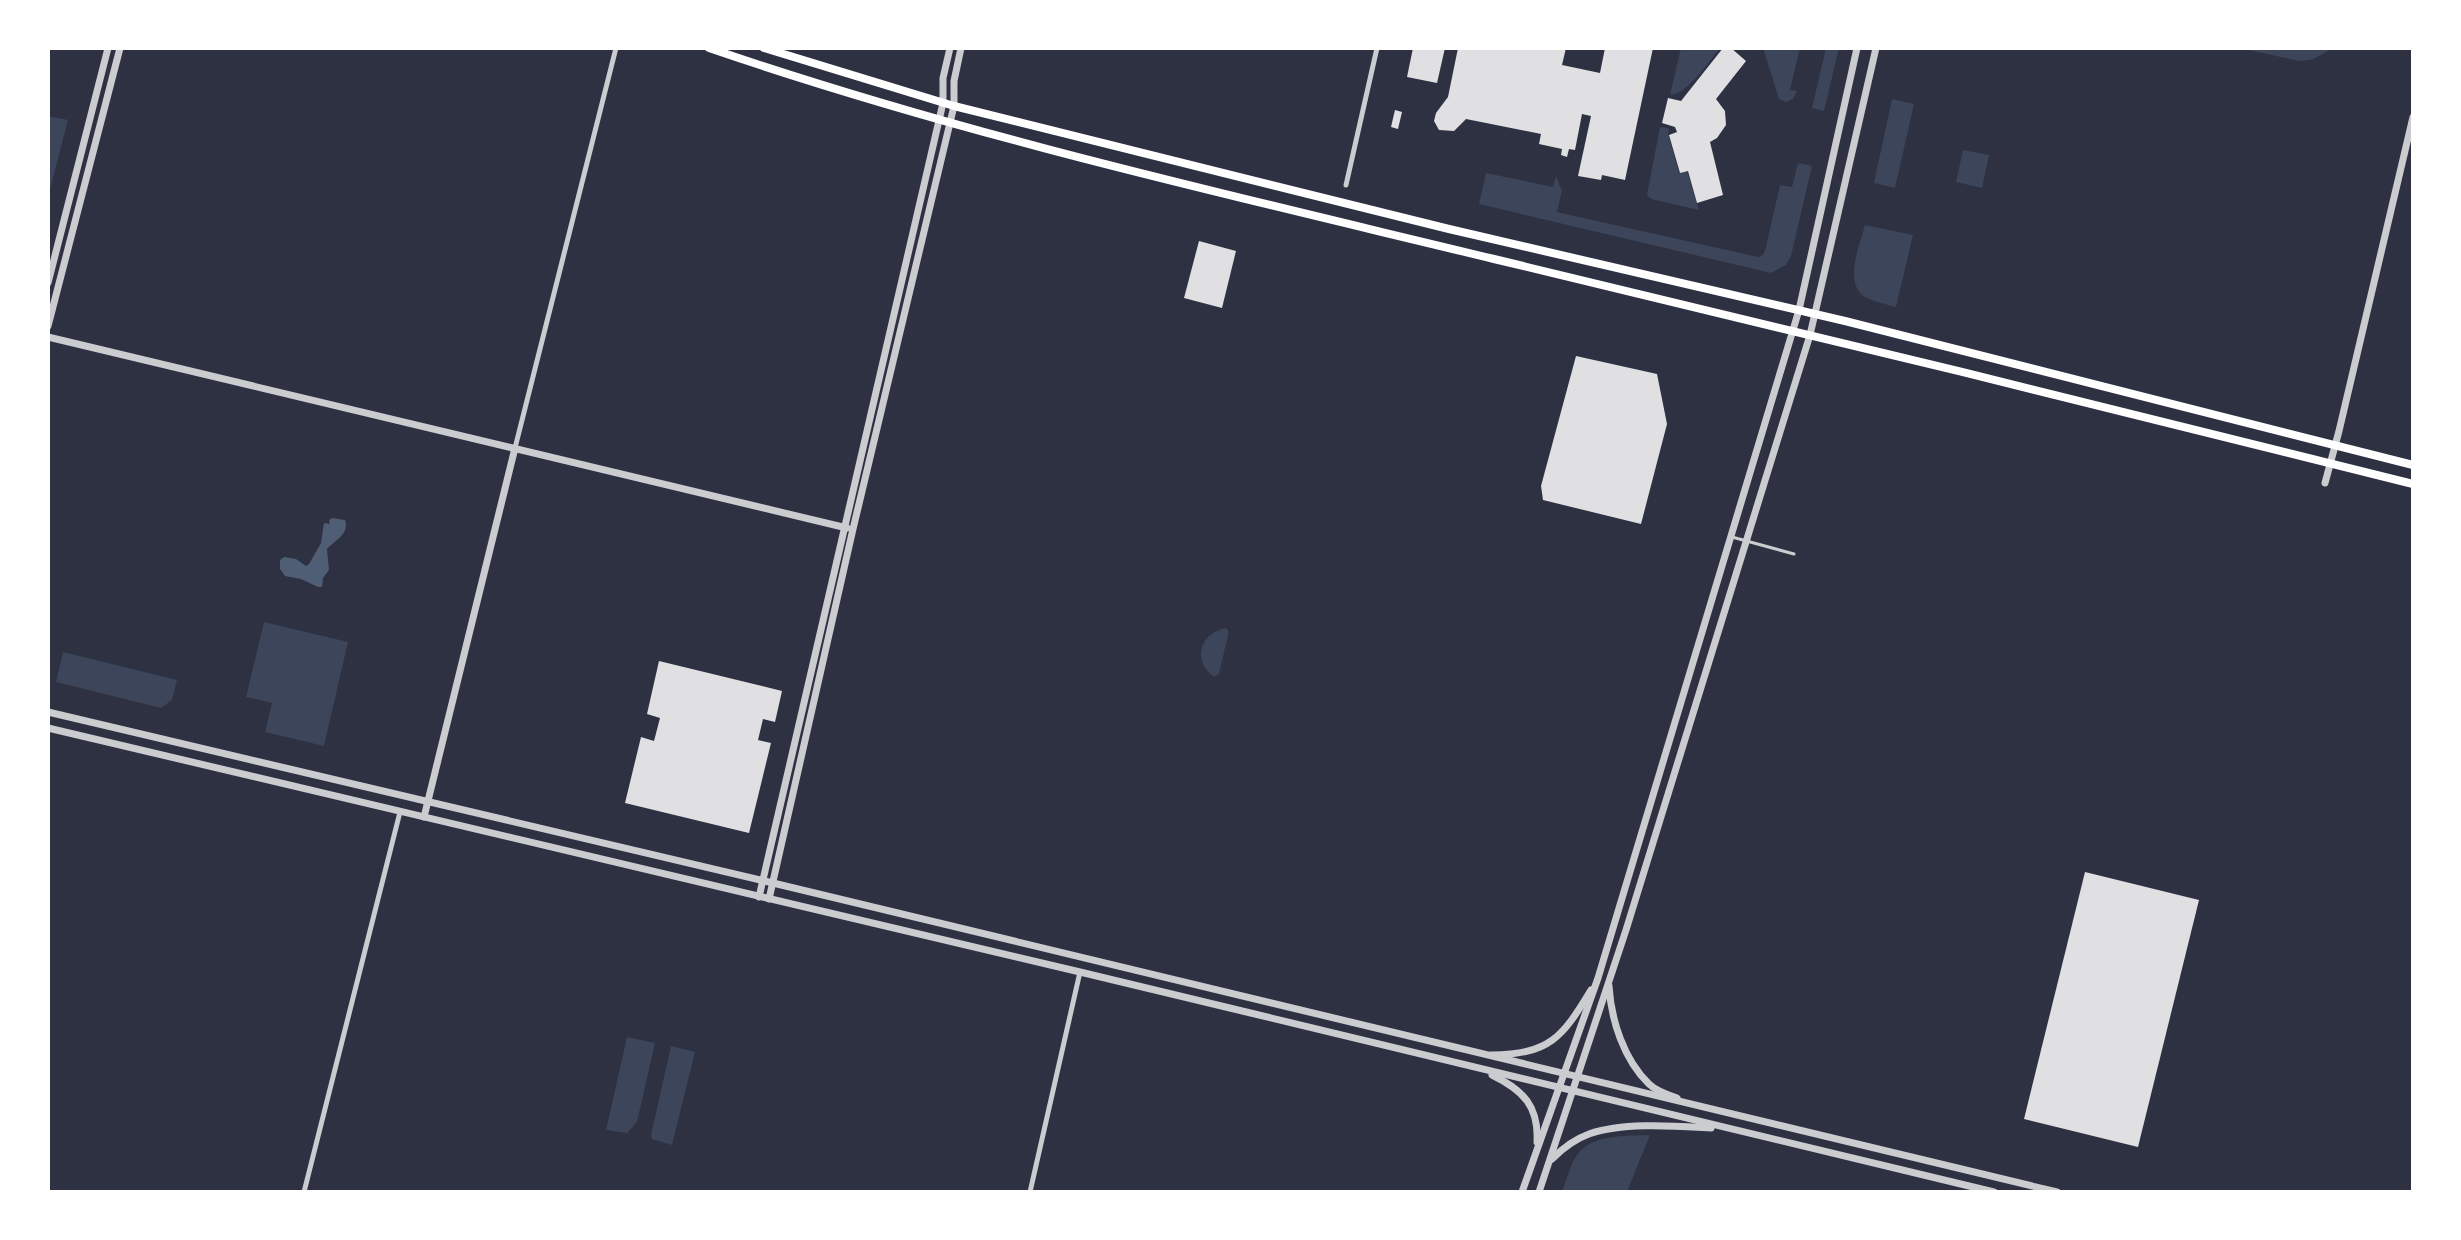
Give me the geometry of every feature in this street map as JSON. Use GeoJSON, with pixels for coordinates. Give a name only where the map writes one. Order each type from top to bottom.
{"type":"FeatureCollection","features":[{"type":"Feature","properties":{"kind":"main road"},"geometry":{"type":"LineString","coordinates":[[709,48],[939,121],[1152,177],[1792,330],[2413,484]]}},
{"type":"Feature","properties":{"kind":"main road"},"geometry":{"type":"LineString","coordinates":[[764,48],[954,106],[1449,229],[1816,314],[2413,465]]}},
{"type":"Feature","properties":{"kind":"street"},"geometry":{"type":"LineString","coordinates":[[48,283],[108,48]]}},
{"type":"Feature","properties":{"kind":"street"},"geometry":{"type":"LineString","coordinates":[[48,326],[120,48]]}},
{"type":"Feature","properties":{"kind":"street"},"geometry":{"type":"LineString","coordinates":[[424,817],[616,48]]}},
{"type":"Feature","properties":{"kind":"street"},"geometry":{"type":"LineString","coordinates":[[769,899],[943,103],[943,78],[950,48]]}},
{"type":"Feature","properties":{"kind":"street"},"geometry":{"type":"LineString","coordinates":[[759,897],[950,124],[961,48]]}},
{"type":"Feature","properties":{"kind":"street"},"geometry":{"type":"LineString","coordinates":[[1346,185],[1377,48]]}},
{"type":"Feature","properties":{"kind":"street"},"geometry":{"type":"LineString","coordinates":[[1522,1192],[1598,978],[1799,310],[1857,48]]}},
{"type":"Feature","properties":{"kind":"street"},"geometry":{"type":"LineString","coordinates":[[1539,1192],[1626,930],[1810,335],[1876,48]]}},
{"type":"Feature","properties":{"kind":"street"},"geometry":{"type":"LineString","coordinates":[[2325,483],[2413,117]]}},
{"type":"Feature","properties":{"kind":"street"},"geometry":{"type":"LineString","coordinates":[[48,337],[849,528]]}},
{"type":"Feature","properties":{"kind":"street"},"geometry":{"type":"LineString","coordinates":[[48,712],[2057,1192]]}},
{"type":"Feature","properties":{"kind":"street"},"geometry":{"type":"LineString","coordinates":[[48,728],[1994,1192]]}},
{"type":"Feature","properties":{"kind":"street"},"geometry":{"type":"LineString","coordinates":[[304,1192],[400,812]]}},
{"type":"Feature","properties":{"kind":"street"},"geometry":{"type":"LineString","coordinates":[[1030,1192],[1080,972]]}},
{"type":"Feature","properties":{"kind":"street"},"geometry":{"type":"LineString","coordinates":[[1481,1055],[1525,1053],[1547,1044],[1570,1024],[1598,978]]}},
{"type":"Feature","properties":{"kind":"street"},"geometry":{"type":"LineString","coordinates":[[1609,980],[1610,1006],[1621,1040],[1650,1086],[1665,1094],[1729,1114]]}},
{"type":"Feature","properties":{"kind":"street"},"geometry":{"type":"LineString","coordinates":[[1476,1068],[1516,1088],[1526,1097],[1538,1124],[1537,1151]]}},
{"type":"Feature","properties":{"kind":"street"},"geometry":{"type":"LineString","coordinates":[[1550,1161],[1580,1139],[1612,1130],[1679,1126],[1727,1128]]}},
{"type":"Feature","properties":{"kind":"lane"},"geometry":{"type":"LineString","coordinates":[[1730,537],[1794,554]]}},
{"type":"Feature","properties":{"kind":"shaded area"},"geometry":{"type":"Polygon","coordinates":[[[1681,48],[1720,48],[1690,84],[1677,94],[1670,95],[1681,48]]]}},
{"type":"Feature","properties":{"kind":"shaded area"},"geometry":{"type":"Polygon","coordinates":[[[1763,48],[1800,48],[1790,90],[1797,91],[1793,99],[1786,102],[1779,99],[1763,48]]]}},
{"type":"Feature","properties":{"kind":"shaded area"},"geometry":{"type":"Polygon","coordinates":[[[1826,48],[1839,48],[1824,111],[1812,108],[1826,48]]]}},
{"type":"Feature","properties":{"kind":"shaded area"},"geometry":{"type":"Polygon","coordinates":[[[2239,48],[2334,48],[2311,60],[2299,61],[2239,48]]]}},
{"type":"Feature","properties":{"kind":"shaded area"},"geometry":{"type":"Polygon","coordinates":[[[1892,99],[1914,104],[1895,188],[1874,183],[1892,99]]]}},
{"type":"Feature","properties":{"kind":"shaded area"},"geometry":{"type":"Polygon","coordinates":[[[48,116],[68,120],[48,197],[48,116]]]}},
{"type":"Feature","properties":{"kind":"shaded area"},"geometry":{"type":"Polygon","coordinates":[[[1660,127],[1669,130],[1679,173],[1687,171],[1699,210],[1651,199],[1647,195],[1660,127]]]}},
{"type":"Feature","properties":{"kind":"shaded area"},"geometry":{"type":"Polygon","coordinates":[[[1963,150],[1989,155],[1982,188],[1956,182],[1963,150]]]}},
{"type":"Feature","properties":{"kind":"shaded area"},"geometry":{"type":"Polygon","coordinates":[[[1798,163],[1812,166],[1791,256],[1786,265],[1771,273],[1479,204],[1486,173],[1553,187],[1556,176],[1562,191],[1557,212],[1758,257],[1765,251],[1780,185],[1792,187],[1798,163]]]}},
{"type":"Feature","properties":{"kind":"shaded area"},"geometry":{"type":"Polygon","coordinates":[[[1865,225],[1913,235],[1896,307],[1876,302],[1858,291],[1855,263],[1865,225]]]}},
{"type":"Feature","properties":{"kind":"shaded area"},"geometry":{"type":"Polygon","coordinates":[[[332,518],[345,520],[346,525],[341,536],[327,549],[329,570],[323,578],[322,587],[285,576],[280,569],[280,560],[284,557],[296,559],[306,566],[309,564],[321,543],[324,523],[330,524],[332,518]]]}},
{"type":"Feature","properties":{"kind":"shaded area"},"geometry":{"type":"Polygon","coordinates":[[[264,622],[348,642],[324,746],[265,732],[272,703],[246,697],[264,622]]]}},
{"type":"Feature","properties":{"kind":"shaded area"},"geometry":{"type":"Polygon","coordinates":[[[1225,628],[1228,635],[1219,674],[1214,677],[1203,663],[1202,649],[1209,636],[1225,628]]]}},
{"type":"Feature","properties":{"kind":"shaded area"},"geometry":{"type":"Polygon","coordinates":[[[63,652],[177,680],[172,700],[161,708],[56,682],[63,652]]]}},
{"type":"Feature","properties":{"kind":"shaded area"},"geometry":{"type":"Polygon","coordinates":[[[627,1037],[655,1043],[637,1122],[627,1133],[606,1130],[627,1037]]]}},
{"type":"Feature","properties":{"kind":"shaded area"},"geometry":{"type":"Polygon","coordinates":[[[671,1046],[695,1052],[672,1145],[652,1139],[651,1135],[671,1046]]]}},
{"type":"Feature","properties":{"kind":"shaded area"},"geometry":{"type":"Polygon","coordinates":[[[1650,1135],[1627,1192],[1562,1192],[1575,1159],[1588,1145],[1614,1137],[1650,1135]]]}},
{"type":"Feature","properties":{"kind":"building"},"geometry":{"type":"Polygon","coordinates":[[[1413,48],[1445,48],[1437,83],[1407,77],[1413,48]]]}},
{"type":"Feature","properties":{"kind":"building"},"geometry":{"type":"Polygon","coordinates":[[[1458,48],[1566,48],[1562,65],[1600,73],[1605,48],[1653,48],[1625,180],[1602,175],[1601,180],[1578,176],[1591,116],[1582,114],[1575,150],[1569,149],[1567,157],[1561,155],[1562,149],[1539,144],[1541,134],[1466,119],[1454,131],[1439,130],[1434,121],[1448,97],[1458,48]]]}},
{"type":"Feature","properties":{"kind":"building"},"geometry":{"type":"Polygon","coordinates":[[[1723,48],[1731,48],[1746,61],[1716,99],[1725,111],[1726,125],[1710,142],[1723,195],[1697,203],[1688,171],[1680,173],[1669,135],[1677,132],[1675,127],[1662,123],[1668,98],[1681,101],[1723,48]]]}},
{"type":"Feature","properties":{"kind":"building"},"geometry":{"type":"Polygon","coordinates":[[[1395,110],[1402,112],[1398,129],[1391,127],[1395,110]]]}},
{"type":"Feature","properties":{"kind":"building"},"geometry":{"type":"Polygon","coordinates":[[[1199,241],[1236,251],[1222,308],[1184,298],[1199,241]]]}},
{"type":"Feature","properties":{"kind":"building"},"geometry":{"type":"Polygon","coordinates":[[[1576,356],[1657,374],[1667,424],[1641,524],[1543,500],[1541,486],[1576,356]]]}},
{"type":"Feature","properties":{"kind":"building"},"geometry":{"type":"Polygon","coordinates":[[[659,661],[782,691],[775,722],[763,719],[758,740],[771,743],[749,833],[625,803],[641,737],[654,741],[660,718],[647,714],[659,661]]]}},
{"type":"Feature","properties":{"kind":"building"},"geometry":{"type":"Polygon","coordinates":[[[2085,872],[2199,900],[2138,1147],[2024,1119],[2085,872]]]}}]}
